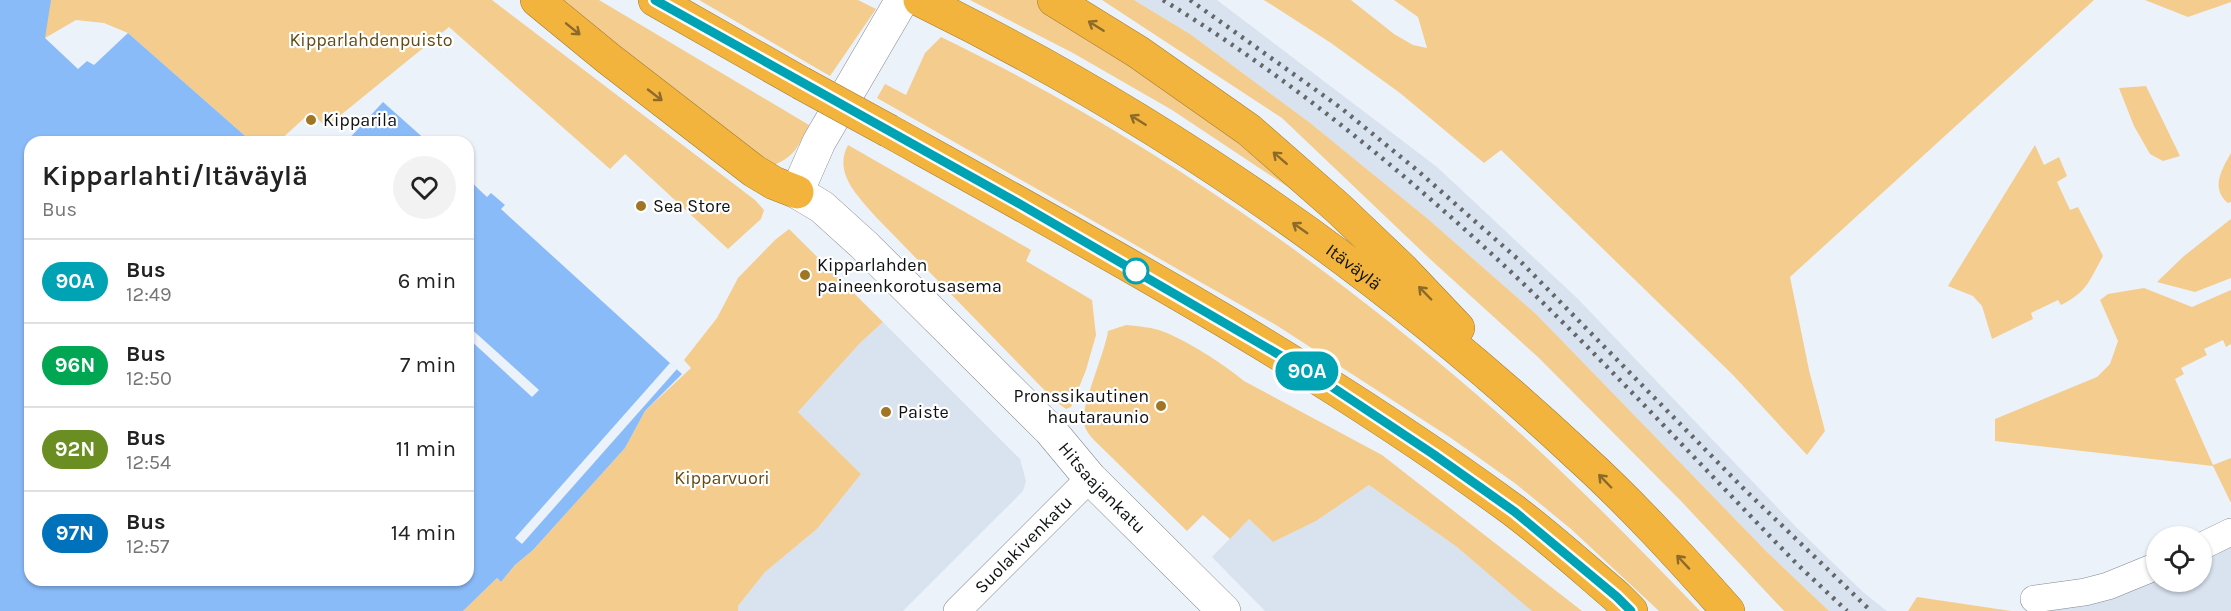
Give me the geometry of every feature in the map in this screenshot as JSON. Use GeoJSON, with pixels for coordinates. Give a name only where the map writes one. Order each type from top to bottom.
{"type":"FeatureCollection","features":[{"type":"Feature","properties":{"kind":"highway"},"geometry":{"type":"LineString","coordinates":[[537,0],[754,171],[774,183],[797,192]]}},
{"type":"Feature","properties":{"kind":"highway"},"geometry":{"type":"LineString","coordinates":[[655,0],[1176,294],[1314,375],[1515,512],[1631,611]]}},
{"type":"Feature","properties":{"kind":"highway","name":"Itäväylä"},"geometry":{"type":"LineString","coordinates":[[920,0],[1084,87],[1180,146],[1348,262],[1480,366],[1581,457],[1727,609]]}},
{"type":"Feature","properties":{"kind":"highway"},"geometry":{"type":"LineString","coordinates":[[1054,0],[1138,52],[1249,130],[1338,208],[1402,269],[1581,457]]}},
{"type":"Feature","properties":{"kind":"highway"},"geometry":{"type":"LineString","coordinates":[[1515,512],[1607,611]]}},
{"type":"Feature","properties":{"kind":"street"},"geometry":{"type":"LineString","coordinates":[[797,192],[819,142],[902,0]]}},
{"type":"Feature","properties":{"kind":"street","name":"Hitsaajankatu"},"geometry":{"type":"LineString","coordinates":[[797,192],[822,207],[864,245],[1050,430],[1090,478],[1224,611]]}},
{"type":"Feature","properties":{"kind":"street","name":"Suolakivenkatu"},"geometry":{"type":"LineString","coordinates":[[957,611],[1090,478]]}},
{"type":"Feature","properties":{"kind":"street"},"geometry":{"type":"LineString","coordinates":[[2212,541],[2231,532]]}},
{"type":"Feature","properties":{"kind":"street"},"geometry":{"type":"LineString","coordinates":[[2034,599],[2085,592],[2108,586],[2146,570]]}},
{"type":"Feature","properties":{"kind":"shaded area"},"geometry":{"type":"Polygon","coordinates":[[[1134,0],[1217,0],[1437,167],[1578,299],[1796,527],[1864,593],[1887,611],[1829,611],[1767,552],[1536,314],[1428,219],[1309,122],[1190,34],[1134,0]]]}},
{"type":"Feature","properties":{"kind":"shaded area"},"geometry":{"type":"Polygon","coordinates":[[[883,322],[1020,459],[1026,481],[1023,491],[903,611],[738,611],[738,606],[765,572],[817,529],[861,474],[798,412],[860,343],[883,322]]]}},
{"type":"Feature","properties":{"kind":"shaded area"},"geometry":{"type":"Polygon","coordinates":[[[1369,485],[1457,547],[1533,611],[1265,611],[1212,557],[1249,519],[1273,542],[1316,521],[1369,485]]]}},
{"type":"Feature","properties":{"kind":"shaded area"},"geometry":{"type":"Polygon","coordinates":[[[2231,543],[2231,611],[2039,611],[2146,577],[2146,592],[2212,592],[2212,551],[2231,543]]]}},
{"type":"Feature","properties":{"kind":"green space","name":"Kipparlahdenpuisto"},"geometry":{"type":"Polygon","coordinates":[[[0,0],[492,0],[755,200],[764,210],[761,219],[728,249],[625,154],[610,169],[449,27],[326,127],[311,112],[285,136],[245,136],[128,33],[104,23],[76,20],[45,38],[0,0]]]}},
{"type":"Feature","properties":{"kind":"green space"},"geometry":{"type":"Polygon","coordinates":[[[552,0],[599,0],[809,125],[802,139],[790,155],[771,166],[552,0]]]}},
{"type":"Feature","properties":{"kind":"green space"},"geometry":{"type":"Polygon","coordinates":[[[699,0],[858,0],[876,9],[830,76],[699,0]]]}},
{"type":"Feature","properties":{"kind":"green space"},"geometry":{"type":"Polygon","coordinates":[[[970,0],[1037,0],[1043,3],[1230,132],[1303,197],[1172,110],[1073,53],[970,0]]]}},
{"type":"Feature","properties":{"kind":"green space"},"geometry":{"type":"Polygon","coordinates":[[[1102,0],[1134,0],[1190,34],[1309,122],[1428,219],[1536,314],[1767,552],[1829,611],[1784,611],[1680,500],[1539,358],[1430,259],[1282,118],[1102,0]]]}},
{"type":"Feature","properties":{"kind":"green space"},"geometry":{"type":"Polygon","coordinates":[[[1264,0],[1351,0],[1394,34],[1413,45],[1427,48],[1418,17],[1394,0],[2094,0],[1790,277],[1809,370],[1825,431],[1807,455],[1733,375],[1501,150],[1484,163],[1400,93],[1331,43],[1264,0]]]}},
{"type":"Feature","properties":{"kind":"green space"},"geometry":{"type":"Polygon","coordinates":[[[2145,0],[2231,0],[2231,2],[2188,17],[2145,0]]]}},
{"type":"Feature","properties":{"kind":"green space"},"geometry":{"type":"Polygon","coordinates":[[[941,37],[1013,73],[1152,154],[1220,198],[1351,292],[1476,394],[1534,446],[1700,611],[1659,611],[1571,529],[1516,484],[1451,438],[1276,325],[877,98],[885,84],[906,95],[925,53],[941,37]]]}},
{"type":"Feature","properties":{"kind":"green space"},"geometry":{"type":"Polygon","coordinates":[[[2146,86],[2180,156],[2163,161],[2150,154],[2134,126],[2119,88],[2146,86]]]}},
{"type":"Feature","properties":{"kind":"green space"},"geometry":{"type":"Polygon","coordinates":[[[848,145],[1031,250],[1026,261],[1092,300],[1096,335],[1086,370],[1071,407],[1066,409],[1054,400],[875,216],[855,192],[845,174],[844,155],[848,145]]]}},
{"type":"Feature","properties":{"kind":"green space"},"geometry":{"type":"Polygon","coordinates":[[[2035,145],[2044,165],[2059,157],[2067,176],[2057,182],[2070,210],[2078,207],[2103,256],[2087,285],[2077,295],[2061,305],[2058,300],[2031,313],[2033,319],[1992,339],[1982,306],[1973,296],[1948,286],[2035,145]]]}},
{"type":"Feature","properties":{"kind":"green space"},"geometry":{"type":"Polygon","coordinates":[[[2231,153],[2231,202],[2228,203],[2220,191],[2219,178],[2231,153]]]}},
{"type":"Feature","properties":{"kind":"green space"},"geometry":{"type":"Polygon","coordinates":[[[2231,219],[2231,278],[2195,292],[2157,282],[2184,256],[2231,219]]]}},
{"type":"Feature","properties":{"kind":"green space","name":"Kipparvuori"},"geometry":{"type":"Polygon","coordinates":[[[789,229],[883,322],[860,343],[798,412],[861,474],[817,529],[765,572],[738,606],[738,611],[463,611],[497,578],[501,582],[515,565],[533,550],[625,448],[645,411],[691,368],[684,360],[717,318],[738,278],[789,229]]]}},
{"type":"Feature","properties":{"kind":"green space"},"geometry":{"type":"Polygon","coordinates":[[[2144,288],[2192,307],[2231,290],[2231,344],[2226,347],[2223,340],[2204,349],[2207,355],[2181,368],[2184,374],[2175,379],[2213,465],[2231,458],[2231,503],[2213,466],[1995,441],[1995,419],[2097,377],[2110,364],[2118,341],[2100,300],[2108,294],[2144,288]]]}},
{"type":"Feature","properties":{"kind":"green space"},"geometry":{"type":"Polygon","coordinates":[[[1126,325],[1159,330],[1180,339],[1244,381],[1382,455],[1582,611],[1532,611],[1457,547],[1369,485],[1316,521],[1273,542],[1249,519],[1230,539],[1203,515],[1187,531],[1093,439],[1084,424],[1089,393],[1108,331],[1126,325]]]}},
{"type":"Feature","properties":{"kind":"green space"},"geometry":{"type":"Polygon","coordinates":[[[1917,597],[2011,611],[1908,611],[1917,597]]]}},
{"type":"Feature","properties":{"kind":"water"},"geometry":{"type":"Polygon","coordinates":[[[0,0],[51,0],[45,38],[78,69],[87,61],[94,65],[128,33],[245,136],[24,136],[24,586],[474,586],[474,185],[487,197],[491,193],[505,205],[501,209],[682,374],[645,411],[625,448],[533,550],[515,565],[501,582],[497,578],[463,611],[0,611],[0,0]]]}},
{"type":"Feature","properties":{"kind":"water"},"geometry":{"type":"Polygon","coordinates":[[[383,102],[421,136],[352,136],[383,102]]]}},
{"type":"Feature","properties":{"kind":"pier"},"geometry":{"type":"Polygon","coordinates":[[[474,331],[539,390],[532,397],[474,344],[474,331]]]}},
{"type":"Feature","properties":{"kind":"pier"},"geometry":{"type":"Polygon","coordinates":[[[670,363],[677,369],[522,544],[515,538],[670,363]]]}},
{"type":"Feature","properties":{"kind":"railway"},"geometry":{"type":"LineString","coordinates":[[1163,0],[1254,60],[1343,126],[1469,233],[1583,342],[1798,565],[1847,611]]}},
{"type":"Feature","properties":{"kind":"railway"},"geometry":{"type":"LineString","coordinates":[[1190,0],[1341,108],[1418,171],[1520,261],[1745,490],[1871,611]]}},
{"type":"Feature","properties":{"kind":"bus line","name":"90A"},"geometry":{"type":"LineString","coordinates":[[655,0],[1018,203],[1314,375],[1515,512],[1631,611]]}},
{"type":"Feature","properties":{"kind":"place","name":"Kipparila"},"geometry":{"type":"Point","coordinates":[311,120]}},
{"type":"Feature","properties":{"kind":"place","name":"Sea Store"},"geometry":{"type":"Point","coordinates":[641,206]}},
{"type":"Feature","properties":{"kind":"place","name":"Kipparlahden paineenkorotusasema"},"geometry":{"type":"Point","coordinates":[805,275]}},
{"type":"Feature","properties":{"kind":"place","name":"Pronssikautinen hautaraunio"},"geometry":{"type":"Point","coordinates":[1161,406]}},
{"type":"Feature","properties":{"kind":"place","name":"Paiste"},"geometry":{"type":"Point","coordinates":[886,412]}}]}
